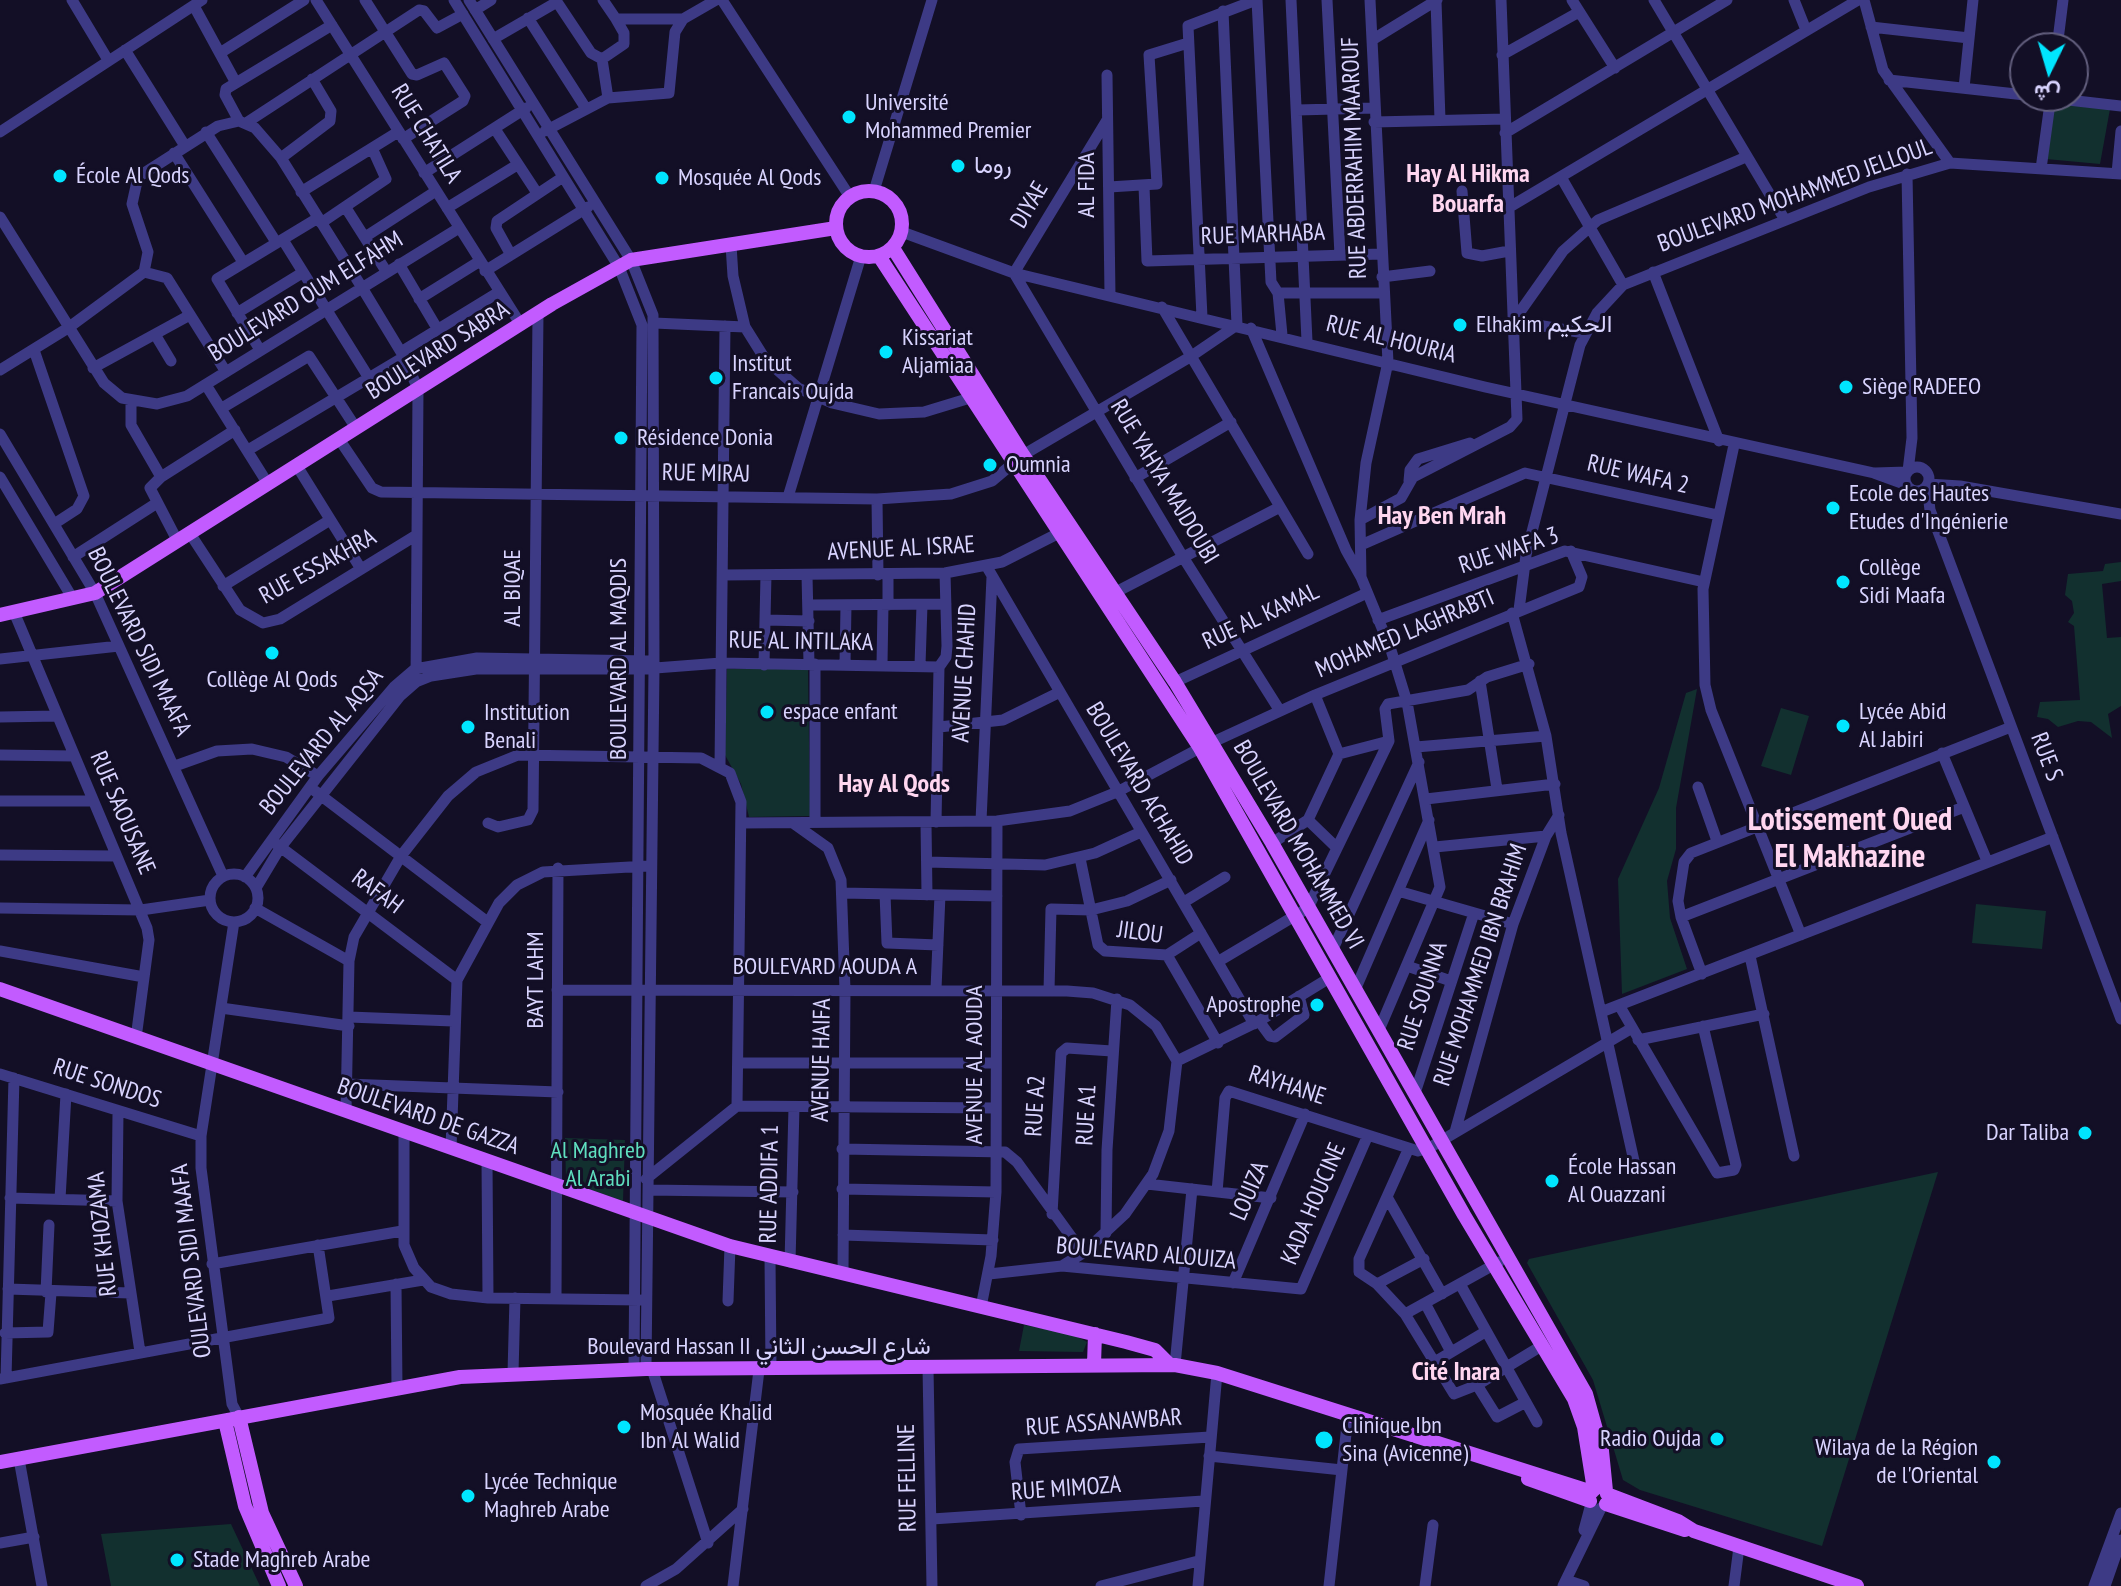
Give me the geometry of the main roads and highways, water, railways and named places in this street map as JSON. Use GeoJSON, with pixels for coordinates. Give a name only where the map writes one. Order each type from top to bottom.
{"type":"FeatureCollection","features":[{"type":"Feature","properties":{"kind":"main road"},"geometry":{"type":"LineString","coordinates":[[874,191],[896,205],[902,219],[902,232],[893,248],[879,256],[861,256],[844,246],[836,228],[839,211],[850,197],[874,191]]}},
{"type":"Feature","properties":{"kind":"main road","name":"BOULEVARD SABRA"},"geometry":{"type":"LineString","coordinates":[[5,614],[95,593],[538,314],[625,264],[836,228]]}},
{"type":"Feature","properties":{"kind":"main road","name":"BOULEVARD MOHAMMED VI"},"geometry":{"type":"LineString","coordinates":[[893,248],[1018,460]]}},
{"type":"Feature","properties":{"kind":"main road","name":"BOULEVARD MOHAMMED VI"},"geometry":{"type":"LineString","coordinates":[[879,256],[970,398],[1066,529],[1272,843],[1331,977],[1436,1145],[1579,1410],[1598,1498]]}},
{"type":"Feature","properties":{"kind":"main road","name":"BOULEVARD MOHAMMED VI"},"geometry":{"type":"LineString","coordinates":[[1066,529],[1116,592],[1175,682],[1207,745],[1302,911],[1333,949],[1415,1093],[1436,1145]]}},
{"type":"Feature","properties":{"kind":"main road","name":"BOULEVARD DE GAZZA"},"geometry":{"type":"LineString","coordinates":[[0,989],[730,1246],[1155,1350],[1172,1365]]}},
{"type":"Feature","properties":{"kind":"main road","name":"BOULEVARD MOHAMMED VI"},"geometry":{"type":"LineString","coordinates":[[1500,1262],[1586,1394],[1602,1451],[1598,1498]]}},
{"type":"Feature","properties":{"kind":"main road"},"geometry":{"type":"LineString","coordinates":[[1094,1364],[1095,1334]]}},
{"type":"Feature","properties":{"kind":"main road","name":"Boulevard Hassan II شارع الحسن الثاني"},"geometry":{"type":"LineString","coordinates":[[0,1462],[232,1414],[460,1377],[644,1369],[1172,1365],[1217,1373],[1510,1469],[1534,1482],[1598,1498],[1666,1527],[1694,1531],[1857,1586]]}},
{"type":"Feature","properties":{"kind":"main road"},"geometry":{"type":"LineString","coordinates":[[232,1414],[245,1506],[279,1586]]}},
{"type":"Feature","properties":{"kind":"main road"},"geometry":{"type":"LineString","coordinates":[[232,1414],[262,1513],[296,1586]]}},
{"type":"Feature","properties":{"kind":"place","name":"Université Mohammed Premier"},"geometry":{"type":"Point","coordinates":[849,117]}},
{"type":"Feature","properties":{"kind":"place","name":"روما"},"geometry":{"type":"Point","coordinates":[958,166]}},
{"type":"Feature","properties":{"kind":"place","name":"École Al Qods"},"geometry":{"type":"Point","coordinates":[60,176]}},
{"type":"Feature","properties":{"kind":"place","name":"Mosquée Al Qods"},"geometry":{"type":"Point","coordinates":[662,178]}},
{"type":"Feature","properties":{"kind":"place","name":"Elhakim الحكيم"},"geometry":{"type":"Point","coordinates":[1460,325]}},
{"type":"Feature","properties":{"kind":"place","name":"Kissariat Aljamiaa"},"geometry":{"type":"Point","coordinates":[886,352]}},
{"type":"Feature","properties":{"kind":"place","name":"Institut Francais Oujda"},"geometry":{"type":"Point","coordinates":[716,378]}},
{"type":"Feature","properties":{"kind":"place","name":"Siège RADEEO"},"geometry":{"type":"Point","coordinates":[1846,387]}},
{"type":"Feature","properties":{"kind":"place","name":"Résidence Donia"},"geometry":{"type":"Point","coordinates":[621,438]}},
{"type":"Feature","properties":{"kind":"place","name":"Oumnia"},"geometry":{"type":"Point","coordinates":[990,465]}},
{"type":"Feature","properties":{"kind":"place","name":"Ecole des Hautes Etudes d'Ingénierie"},"geometry":{"type":"Point","coordinates":[1833,508]}},
{"type":"Feature","properties":{"kind":"place","name":"Collège Sidi Maafa"},"geometry":{"type":"Point","coordinates":[1843,582]}},
{"type":"Feature","properties":{"kind":"place","name":"Collège Al Qods"},"geometry":{"type":"Point","coordinates":[272,653]}},
{"type":"Feature","properties":{"kind":"place","name":"espace enfant"},"geometry":{"type":"Point","coordinates":[767,712]}},
{"type":"Feature","properties":{"kind":"place","name":"Lycée Abid Al Jabiri"},"geometry":{"type":"Point","coordinates":[1843,726]}},
{"type":"Feature","properties":{"kind":"place","name":"Institution Benali"},"geometry":{"type":"Point","coordinates":[468,727]}},
{"type":"Feature","properties":{"kind":"place","name":"Apostrophe"},"geometry":{"type":"Point","coordinates":[1317,1005]}},
{"type":"Feature","properties":{"kind":"place","name":"Dar Taliba"},"geometry":{"type":"Point","coordinates":[2085,1133]}},
{"type":"Feature","properties":{"kind":"place","name":"École Hassan Al Ouazzani"},"geometry":{"type":"Point","coordinates":[1552,1181]}},
{"type":"Feature","properties":{"kind":"place","name":"Mosquée Khalid Ibn Al Walid"},"geometry":{"type":"Point","coordinates":[624,1427]}},
{"type":"Feature","properties":{"kind":"place","name":"Radio Oujda"},"geometry":{"type":"Point","coordinates":[1717,1439]}},
{"type":"Feature","properties":{"kind":"place","name":"Clinique Ibn Sina (Avicenne)"},"geometry":{"type":"Point","coordinates":[1324,1440]}},
{"type":"Feature","properties":{"kind":"place","name":"Wilaya de la Région de l'Oriental"},"geometry":{"type":"Point","coordinates":[1994,1462]}},
{"type":"Feature","properties":{"kind":"place","name":"Lycée Technique Maghreb Arabe"},"geometry":{"type":"Point","coordinates":[468,1496]}},
{"type":"Feature","properties":{"kind":"place","name":"Stade Maghreb Arabe"},"geometry":{"type":"Point","coordinates":[177,1560]}},
{"type":"Feature","properties":{"kind":"district","name":"Hay Al Hikma Bouarfa"},"geometry":{"type":"Point","coordinates":[1468,190]}},
{"type":"Feature","properties":{"kind":"district","name":"Hay Ben Mrah"},"geometry":{"type":"Point","coordinates":[1442,517]}},
{"type":"Feature","properties":{"kind":"district","name":"Hay Al Qods"},"geometry":{"type":"Point","coordinates":[894,785]}},
{"type":"Feature","properties":{"kind":"district","name":"Lotissement Oued El Makhazine"},"geometry":{"type":"Point","coordinates":[1850,840]}},
{"type":"Feature","properties":{"kind":"district","name":"Cité Inara"},"geometry":{"type":"Point","coordinates":[1456,1373]}},
{"type":"Feature","properties":{"kind":"park label","name":"Al Maghreb Al Arabi"},"geometry":{"type":"Point","coordinates":[598,1165]}}]}
